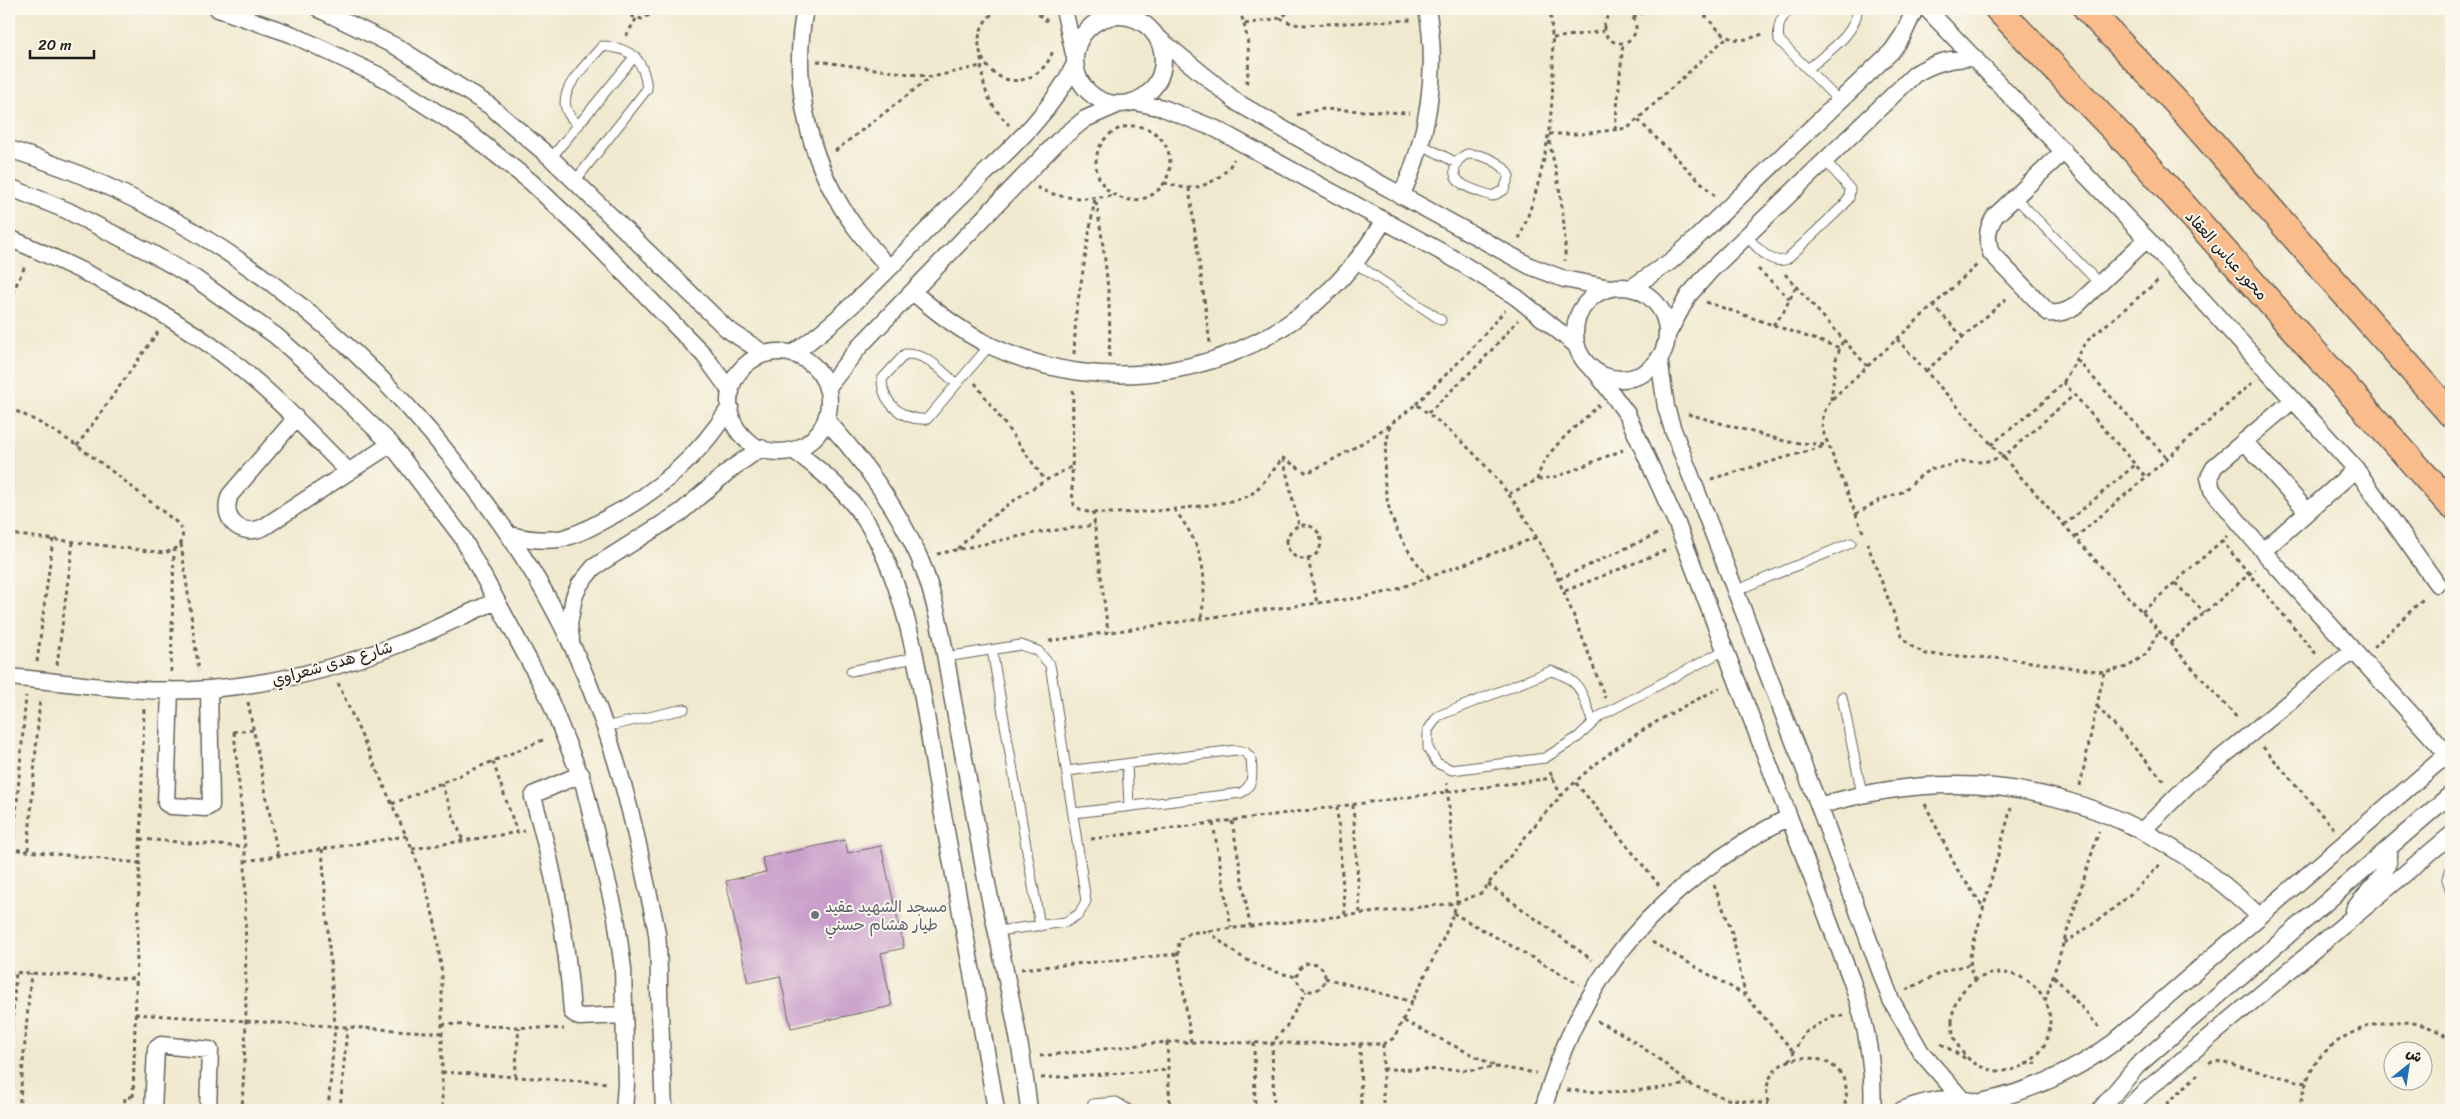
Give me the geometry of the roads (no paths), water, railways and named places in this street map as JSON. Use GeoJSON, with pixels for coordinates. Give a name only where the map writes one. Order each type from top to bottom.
{"type":"FeatureCollection","features":[{"type":"Feature","properties":{"kind":"main road","name":"محور عباس العقاد"},"geometry":{"type":"LineString","coordinates":[[1998,9],[2131,147],[2451,505]]}},
{"type":"Feature","properties":{"kind":"main road"},"geometry":{"type":"LineString","coordinates":[[2087,9],[2174,100],[2451,414]]}},
{"type":"Feature","properties":{"kind":"street"},"geometry":{"type":"LineString","coordinates":[[218,9],[290,34],[380,76],[469,133],[531,182],[588,236],[704,355],[730,399],[740,432],[751,443],[761,448],[782,452],[793,450],[813,439],[826,420],[829,398],[827,388],[814,366],[792,354],[782,352],[765,354],[751,360],[737,376],[730,399],[716,430],[680,469],[660,486],[615,515],[575,534],[558,538],[534,539],[510,535]]}},
{"type":"Feature","properties":{"kind":"street"},"geometry":{"type":"LineString","coordinates":[[319,9],[405,52],[490,106],[551,158],[727,329],[765,354]]}},
{"type":"Feature","properties":{"kind":"street"},"geometry":{"type":"LineString","coordinates":[[805,9],[800,58],[802,94],[809,128],[820,162],[842,208],[861,236],[889,268]]}},
{"type":"Feature","properties":{"kind":"street"},"geometry":{"type":"LineString","coordinates":[[1064,9],[1074,60],[1084,88],[1104,102],[1117,105]]}},
{"type":"Feature","properties":{"kind":"street"},"geometry":{"type":"LineString","coordinates":[[1631,288],[1671,261],[1892,51],[1903,35],[1915,9]]}},
{"type":"Feature","properties":{"kind":"street"},"geometry":{"type":"LineString","coordinates":[[1927,9],[2147,239],[2356,469],[2438,584]]}},
{"type":"Feature","properties":{"kind":"street"},"geometry":{"type":"LineString","coordinates":[[792,354],[835,322],[1020,137],[1058,95],[1074,60],[1078,41],[1087,29],[1098,20],[1111,16],[1134,14],[1157,36],[1238,103],[1401,196],[1512,256],[1564,279],[1610,288],[1631,288],[1653,301],[1661,311],[1667,335]]}},
{"type":"Feature","properties":{"kind":"street"},"geometry":{"type":"LineString","coordinates":[[1401,196],[1420,144],[1427,114],[1431,74],[1428,14]]}},
{"type":"Feature","properties":{"kind":"street"},"geometry":{"type":"LineString","coordinates":[[1135,102],[1153,89],[1159,80],[1164,58],[1157,36]]}},
{"type":"Feature","properties":{"kind":"street"},"geometry":{"type":"LineString","coordinates":[[1596,372],[1616,379],[1636,376],[1649,369],[1659,358],[1667,335],[1688,296],[1746,236],[1915,74],[1933,64],[1954,58],[1975,58]]}},
{"type":"Feature","properties":{"kind":"street"},"geometry":{"type":"LineString","coordinates":[[827,388],[860,347],[1021,178],[1071,129],[1085,119],[1117,105],[1135,102],[1190,118],[1241,143],[1384,220],[1484,276],[1522,302],[1576,344]]}},
{"type":"Feature","properties":{"kind":"street"},"geometry":{"type":"LineString","coordinates":[[9,148],[66,167],[153,207],[216,244],[290,296],[332,330],[406,402],[444,446],[510,535],[547,597],[574,651],[605,727],[632,816],[657,936],[664,1110]]}},
{"type":"Feature","properties":{"kind":"street"},"geometry":{"type":"LineString","coordinates":[[2064,151],[1995,216],[1988,227],[1986,240],[1990,253],[2021,286],[2049,313],[2059,314],[2068,311],[2100,284],[2147,239]]}},
{"type":"Feature","properties":{"kind":"street"},"geometry":{"type":"LineString","coordinates":[[9,189],[110,231],[204,285],[276,336],[318,373],[391,444],[462,538],[548,696],[581,774],[596,826],[616,917],[623,969],[626,1084],[624,1110]]}},
{"type":"Feature","properties":{"kind":"street"},"geometry":{"type":"LineString","coordinates":[[913,292],[962,330],[1017,357],[1074,371],[1109,375],[1152,373],[1213,361],[1245,348],[1291,322],[1332,289],[1355,263],[1384,220]]}},
{"type":"Feature","properties":{"kind":"street"},"geometry":{"type":"LineString","coordinates":[[9,238],[98,277],[168,317],[220,353],[296,418],[348,471]]}},
{"type":"Feature","properties":{"kind":"street"},"geometry":{"type":"LineString","coordinates":[[1610,288],[1596,294],[1582,309],[1574,330],[1576,344],[1587,365],[1596,372],[1613,392],[1627,414],[1677,524],[1864,1016],[1871,1055],[1872,1110]]}},
{"type":"Feature","properties":{"kind":"street"},"geometry":{"type":"LineString","coordinates":[[1659,358],[1666,407],[1819,806],[1891,1000],[1921,1052],[1960,1098]]}},
{"type":"Feature","properties":{"kind":"street"},"geometry":{"type":"LineString","coordinates":[[1981,1102],[2012,1095],[2042,1085],[2072,1071],[2113,1043],[2345,842],[2450,754],[2357,655],[2266,554],[2212,490],[2209,477],[2215,466],[2292,400]]}},
{"type":"Feature","properties":{"kind":"street"},"geometry":{"type":"LineString","coordinates":[[296,418],[230,495],[226,509],[232,523],[244,530],[257,530],[391,444]]}},
{"type":"Feature","properties":{"kind":"street"},"geometry":{"type":"LineString","coordinates":[[826,420],[867,467],[901,520],[919,558],[931,590],[946,657],[1006,970],[1026,1079],[1029,1110]]}},
{"type":"Feature","properties":{"kind":"street"},"geometry":{"type":"LineString","coordinates":[[2244,441],[2307,512]]}},
{"type":"Feature","properties":{"kind":"street"},"geometry":{"type":"LineString","coordinates":[[574,651],[570,624],[571,610],[580,584],[590,571],[603,560],[631,545],[681,512],[732,469],[761,448]]}},
{"type":"Feature","properties":{"kind":"street"},"geometry":{"type":"LineString","coordinates":[[793,450],[818,468],[841,489],[860,513],[877,540],[893,577],[914,658],[996,1110]]}},
{"type":"Feature","properties":{"kind":"street"},"geometry":{"type":"LineString","coordinates":[[2266,554],[2307,512],[2356,469]]}},
{"type":"Feature","properties":{"kind":"street","name":"شارع هدى شعراوي"},"geometry":{"type":"LineString","coordinates":[[9,677],[170,690],[205,689],[274,681],[331,667],[398,644],[496,601]]}},
{"type":"Feature","properties":{"kind":"street"},"geometry":{"type":"LineString","coordinates":[[2143,830],[2176,795],[2251,733],[2329,670],[2357,655]]}},
{"type":"Feature","properties":{"kind":"street"},"geometry":{"type":"LineString","coordinates":[[170,690],[166,803],[171,806],[206,808],[210,804],[205,689]]}},
{"type":"Feature","properties":{"kind":"street"},"geometry":{"type":"LineString","coordinates":[[581,774],[534,795],[560,903],[568,957],[572,1012],[579,1017],[624,1015]]}},
{"type":"Feature","properties":{"kind":"street"},"geometry":{"type":"LineString","coordinates":[[1819,806],[1862,794],[1917,786],[1983,785],[2016,789],[2077,803],[2143,830],[2174,848],[2225,885],[2259,916]]}},
{"type":"Feature","properties":{"kind":"street"},"geometry":{"type":"LineString","coordinates":[[2100,1110],[2136,1066],[2451,794]]}},
{"type":"Feature","properties":{"kind":"street"},"geometry":{"type":"LineString","coordinates":[[1543,1110],[1551,1082],[1581,1012],[1606,970],[1636,932],[1669,897],[1706,866],[1746,839],[1789,817]]}},
{"type":"Feature","properties":{"kind":"street"},"geometry":{"type":"LineString","coordinates":[[2126,1110],[2451,835]]}},
{"type":"Feature","properties":{"kind":"street"},"geometry":{"type":"LineString","coordinates":[[2346,925],[2358,903],[2384,874],[2389,862],[2389,848]]}},
{"type":"Feature","properties":{"kind":"street"},"geometry":{"type":"LineString","coordinates":[[153,1110],[156,1049],[161,1046],[210,1050],[208,1110]]}},
{"type":"Feature","properties":{"kind":"street"},"geometry":{"type":"LineString","coordinates":[[1902,1110],[1927,1100],[1960,1098],[1981,1102],[1998,1110]]}},
{"type":"Feature","properties":{"kind":"lane"},"geometry":{"type":"LineString","coordinates":[[1790,9],[1781,18],[1777,28],[1780,40],[1839,101]]}},
{"type":"Feature","properties":{"kind":"lane"},"geometry":{"type":"LineString","coordinates":[[1808,69],[1851,29],[1857,20],[1857,9]]}},
{"type":"Feature","properties":{"kind":"lane"},"geometry":{"type":"LineString","coordinates":[[575,181],[647,89],[645,71],[635,56],[620,47],[602,46],[565,92],[564,105],[569,117],[579,125]]}},
{"type":"Feature","properties":{"kind":"lane"},"geometry":{"type":"LineString","coordinates":[[551,158],[635,56]]}},
{"type":"Feature","properties":{"kind":"lane"},"geometry":{"type":"LineString","coordinates":[[1420,144],[1457,163]]}},
{"type":"Feature","properties":{"kind":"lane"},"geometry":{"type":"LineString","coordinates":[[1467,154],[1474,154],[1503,165],[1509,176],[1504,190],[1492,196],[1461,184],[1454,174],[1457,163],[1461,157],[1467,154]]}},
{"type":"Feature","properties":{"kind":"lane"},"geometry":{"type":"LineString","coordinates":[[1746,236],[1773,261],[1781,262],[1787,259],[1849,198],[1850,189],[1825,160]]}},
{"type":"Feature","properties":{"kind":"lane"},"geometry":{"type":"LineString","coordinates":[[2015,197],[2100,284]]}},
{"type":"Feature","properties":{"kind":"lane"},"geometry":{"type":"LineString","coordinates":[[1355,263],[1442,320]]}},
{"type":"Feature","properties":{"kind":"lane"},"geometry":{"type":"LineString","coordinates":[[957,384],[928,359],[917,354],[905,354],[882,379],[882,390],[886,400],[906,416],[916,420],[927,419],[957,384],[990,345]]}},
{"type":"Feature","properties":{"kind":"lane"},"geometry":{"type":"LineString","coordinates":[[1735,591],[1851,543]]}},
{"type":"Feature","properties":{"kind":"lane"},"geometry":{"type":"LineString","coordinates":[[946,657],[1020,645],[1038,651],[1050,665],[1074,812],[1086,901],[1079,914],[1066,922],[998,931]]}},
{"type":"Feature","properties":{"kind":"lane"},"geometry":{"type":"LineString","coordinates":[[992,650],[1040,926]]}},
{"type":"Feature","properties":{"kind":"lane"},"geometry":{"type":"LineString","coordinates":[[1593,723],[1579,686],[1567,675],[1551,671],[1438,716],[1428,730],[1428,748],[1437,762],[1452,770],[1544,758],[1578,737],[1610,710],[1725,650]]}},
{"type":"Feature","properties":{"kind":"lane"},"geometry":{"type":"LineString","coordinates":[[851,671],[914,658]]}},
{"type":"Feature","properties":{"kind":"lane"},"geometry":{"type":"LineString","coordinates":[[1842,697],[1862,794]]}},
{"type":"Feature","properties":{"kind":"lane"},"geometry":{"type":"LineString","coordinates":[[605,727],[684,709]]}},
{"type":"Feature","properties":{"kind":"lane"},"geometry":{"type":"LineString","coordinates":[[1067,771],[1236,750],[1244,752],[1251,758],[1252,782],[1241,792],[1074,812]]}},
{"type":"Feature","properties":{"kind":"lane"},"geometry":{"type":"LineString","coordinates":[[1127,764],[1129,806]]}},
{"type":"Feature","properties":{"kind":"lane"},"geometry":{"type":"LineString","coordinates":[[2451,869],[2447,879],[2451,892]]}},
{"type":"Feature","properties":{"kind":"lane"},"geometry":{"type":"LineString","coordinates":[[1089,1110],[1093,1104],[1116,1102],[1129,1110]]}},
{"type":"Feature","properties":{"kind":"place","name":"مسجد الشهيد عقيد طيار هشام حسني"},"geometry":{"type":"Point","coordinates":[815,915]}}]}
